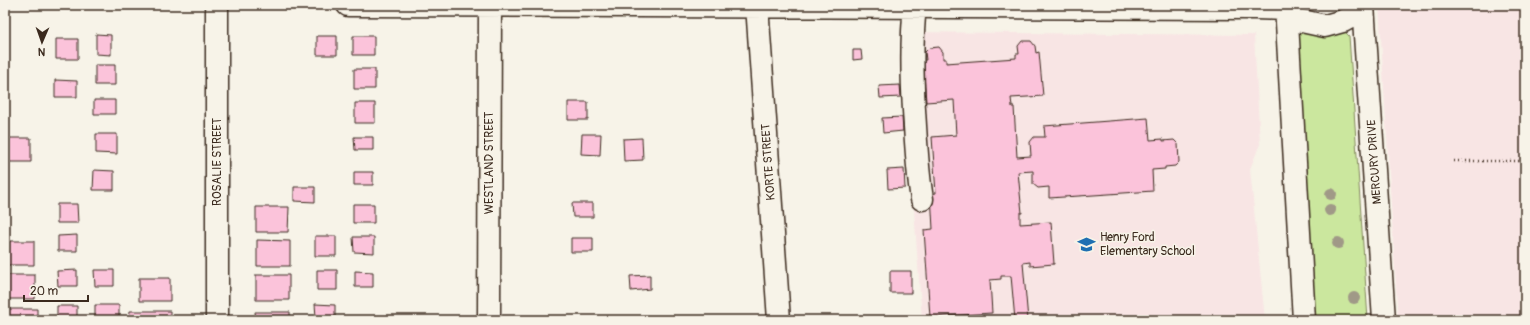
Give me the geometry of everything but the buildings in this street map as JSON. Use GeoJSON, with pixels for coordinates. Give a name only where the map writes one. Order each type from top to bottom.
{"type":"FeatureCollection","features":[{"type":"Feature","properties":{"kind":"street","name":"ROSALIE STREET"},"geometry":{"type":"LineString","coordinates":[[217,5],[217,320]]}},
{"type":"Feature","properties":{"kind":"street"},"geometry":{"type":"LineString","coordinates":[[348,5],[1286,7]]}},
{"type":"Feature","properties":{"kind":"street","name":"WESTLAND STREET"},"geometry":{"type":"LineString","coordinates":[[489,320],[490,5]]}},
{"type":"Feature","properties":{"kind":"street","name":"KORTE STREET"},"geometry":{"type":"LineString","coordinates":[[757,5],[778,320]]}},
{"type":"Feature","properties":{"kind":"street"},"geometry":{"type":"LineString","coordinates":[[915,6],[912,30],[912,60],[917,169],[922,199]]}},
{"type":"Feature","properties":{"kind":"street"},"geometry":{"type":"LineString","coordinates":[[1286,7],[1297,20],[1325,26],[1343,21],[1363,7]]}},
{"type":"Feature","properties":{"kind":"street"},"geometry":{"type":"LineString","coordinates":[[1286,7],[1304,320]]}},
{"type":"Feature","properties":{"kind":"street","name":"MERCURY DRIVE"},"geometry":{"type":"LineString","coordinates":[[1363,7],[1384,320]]}},
{"type":"Feature","properties":{"kind":"path"},"geometry":{"type":"LineString","coordinates":[[1454,161],[1525,161]]}},
{"type":"Feature","properties":{"kind":"shaded area"},"geometry":{"type":"Polygon","coordinates":[[[1379,5],[1525,5],[1525,320],[1398,320],[1379,5]]]}},
{"type":"Feature","properties":{"kind":"shaded area","name":"Henry Ford Elementary School"},"geometry":{"type":"Polygon","coordinates":[[[901,32],[1254,35],[1260,144],[1250,169],[1265,320],[922,320],[901,32]]]}},
{"type":"Feature","properties":{"kind":"green space"},"geometry":{"type":"Polygon","coordinates":[[[1301,27],[1345,32],[1349,36],[1368,320],[1311,320],[1295,35],[1301,27]]]}},
{"type":"Feature","properties":{"kind":"place","name":"Henry Ford Elementary School"},"geometry":{"type":"Point","coordinates":[1087,244]}}]}
